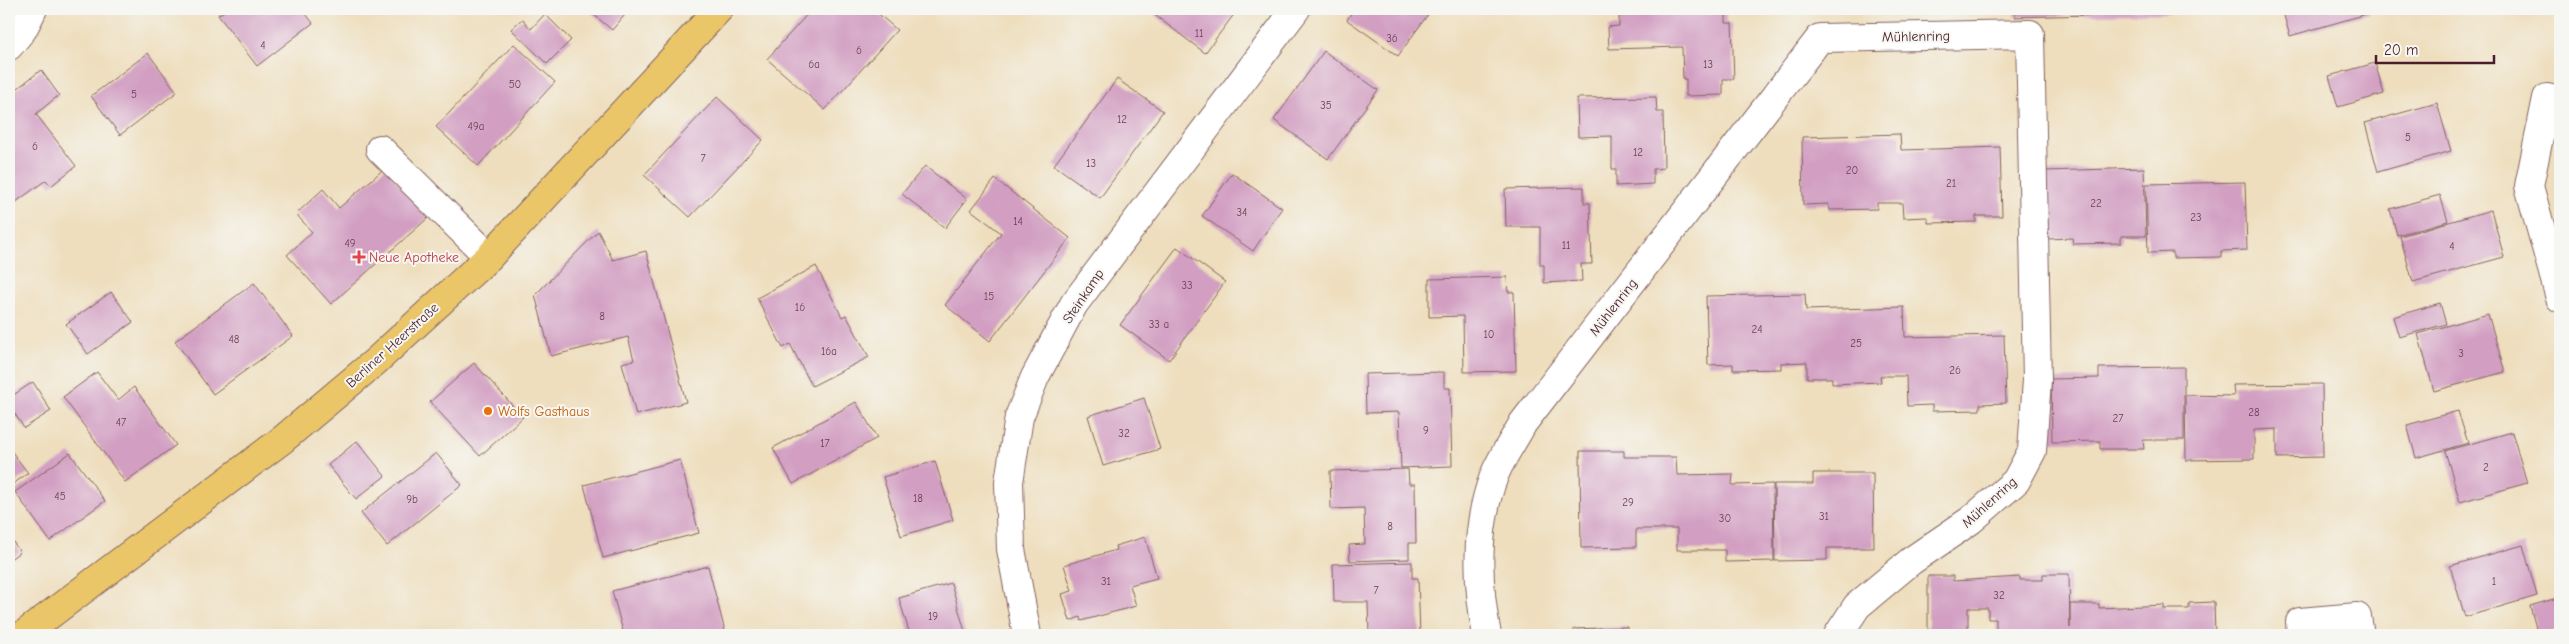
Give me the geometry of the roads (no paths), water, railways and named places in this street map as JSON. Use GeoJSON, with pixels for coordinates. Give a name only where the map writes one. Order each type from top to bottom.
{"type":"FeatureCollection","features":[{"type":"Feature","properties":{"kind":"main road","name":"Berliner Heerstraße"},"geometry":{"type":"LineString","coordinates":[[24,635],[282,440],[376,361],[489,257],[719,9]]}},
{"type":"Feature","properties":{"kind":"street"},"geometry":{"type":"LineString","coordinates":[[9,46],[23,29],[33,9]]}},
{"type":"Feature","properties":{"kind":"street","name":"Steinkamp"},"geometry":{"type":"LineString","coordinates":[[1027,635],[1011,549],[1009,482],[1019,417],[1034,377],[1074,304],[1296,9]]}},
{"type":"Feature","properties":{"kind":"street","name":"Mühlenring"},"geometry":{"type":"LineString","coordinates":[[1487,635],[1480,572],[1481,525],[1494,476],[1523,423],[1820,38],[2030,34],[2037,380],[2032,451],[2016,481],[1971,520],[1910,561],[1857,606],[1838,635]]}},
{"type":"Feature","properties":{"kind":"street"},"geometry":{"type":"LineString","coordinates":[[2547,98],[2529,186],[2560,298]]}},
{"type":"Feature","properties":{"kind":"street"},"geometry":{"type":"LineString","coordinates":[[380,149],[489,257]]}},
{"type":"Feature","properties":{"kind":"street"},"geometry":{"type":"LineString","coordinates":[[2301,635],[2300,622],[2357,617],[2360,635]]}},
{"type":"Feature","properties":{"kind":"place","name":"Neue Apotheke"},"geometry":{"type":"Point","coordinates":[359,257]}},
{"type":"Feature","properties":{"kind":"place","name":"Wolfs Gasthaus"},"geometry":{"type":"Point","coordinates":[488,411]}}]}
